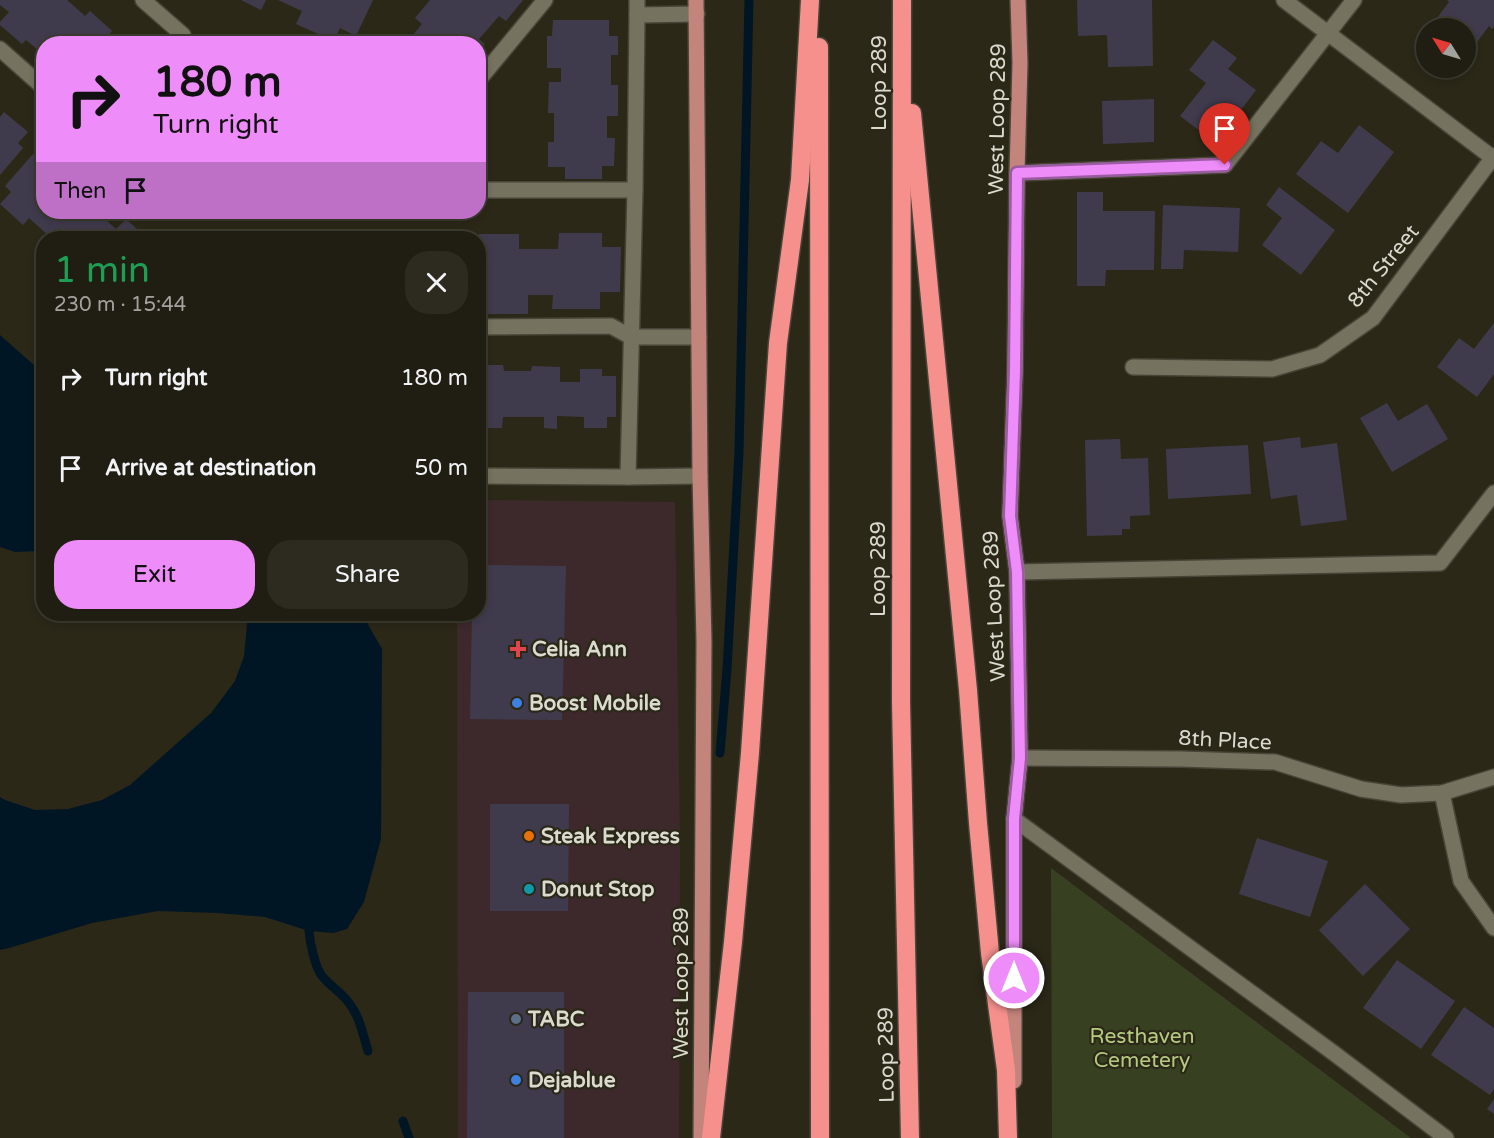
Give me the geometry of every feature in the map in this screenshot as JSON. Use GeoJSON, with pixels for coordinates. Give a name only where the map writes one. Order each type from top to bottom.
{"type":"FeatureCollection","features":[{"type":"Feature","properties":{"kind":"highway"},"geometry":{"type":"LineString","coordinates":[[711,1138],[733,942],[750,753],[778,343],[800,180],[810,0]]}},
{"type":"Feature","properties":{"kind":"highway"},"geometry":{"type":"LineString","coordinates":[[819,0],[820,1138]]}},
{"type":"Feature","properties":{"kind":"highway"},"geometry":{"type":"LineString","coordinates":[[902,4],[967,678],[990,953],[1006,1070],[1008,1138]]}},
{"type":"Feature","properties":{"kind":"highway","name":"Loop 289"},"geometry":{"type":"LineString","coordinates":[[902,4],[901,702],[910,1138]]}},
{"type":"Feature","properties":{"kind":"main road","name":"West Loop 289"},"geometry":{"type":"LineString","coordinates":[[1014,1138],[1014,819],[1020,758],[1017,572],[1010,516],[1020,63],[1018,0]]}},
{"type":"Feature","properties":{"kind":"main road","name":"West Loop 289"},"geometry":{"type":"LineString","coordinates":[[696,7],[700,476],[704,640],[701,1138]]}},
{"type":"Feature","properties":{"kind":"street"},"geometry":{"type":"LineString","coordinates":[[143,0],[183,35]]}},
{"type":"Feature","properties":{"kind":"street"},"geometry":{"type":"LineString","coordinates":[[486,71],[545,0]]}},
{"type":"Feature","properties":{"kind":"street"},"geometry":{"type":"LineString","coordinates":[[1284,0],[1493,157]]}},
{"type":"Feature","properties":{"kind":"street"},"geometry":{"type":"LineString","coordinates":[[1017,173],[1225,165],[1354,0]]}},
{"type":"Feature","properties":{"kind":"street"},"geometry":{"type":"LineString","coordinates":[[628,477],[637,8],[696,7]]}},
{"type":"Feature","properties":{"kind":"street"},"geometry":{"type":"LineString","coordinates":[[0,49],[36,81]]}},
{"type":"Feature","properties":{"kind":"street","name":"8th Street"},"geometry":{"type":"LineString","coordinates":[[1133,366],[1272,369],[1320,355],[1373,318],[1493,157]]}},
{"type":"Feature","properties":{"kind":"street"},"geometry":{"type":"LineString","coordinates":[[486,190],[635,190]]}},
{"type":"Feature","properties":{"kind":"street"},"geometry":{"type":"LineString","coordinates":[[486,327],[611,326],[631,337],[699,338]]}},
{"type":"Feature","properties":{"kind":"street"},"geometry":{"type":"LineString","coordinates":[[486,476],[700,476]]}},
{"type":"Feature","properties":{"kind":"street"},"geometry":{"type":"LineString","coordinates":[[1017,572],[1440,563],[1494,493]]}},
{"type":"Feature","properties":{"kind":"street","name":"8th Place"},"geometry":{"type":"LineString","coordinates":[[1020,758],[1275,762],[1361,789],[1401,795],[1442,793],[1494,777]]}},
{"type":"Feature","properties":{"kind":"street"},"geometry":{"type":"LineString","coordinates":[[1442,793],[1461,881],[1494,928]]}},
{"type":"Feature","properties":{"kind":"street"},"geometry":{"type":"LineString","coordinates":[[1014,819],[1446,1138]]}},
{"type":"Feature","properties":{"kind":"shaded area"},"geometry":{"type":"Polygon","coordinates":[[[486,500],[675,502],[680,844],[679,1138],[458,1138],[457,621],[486,621],[486,500]]]}},
{"type":"Feature","properties":{"kind":"green space","name":"Resthaven Cemetery"},"geometry":{"type":"Polygon","coordinates":[[[1051,868],[1411,1138],[1052,1138],[1051,868]]]}},
{"type":"Feature","properties":{"kind":"water"},"geometry":{"type":"Polygon","coordinates":[[[0,335],[36,367],[36,551],[15,552],[0,547],[0,335]]]}},
{"type":"Feature","properties":{"kind":"water"},"geometry":{"type":"Polygon","coordinates":[[[247,621],[366,621],[382,649],[381,839],[364,902],[347,929],[333,933],[309,931],[265,917],[158,911],[92,923],[0,950],[0,797],[35,810],[68,809],[102,800],[130,785],[211,713],[235,681],[244,656],[247,621]]]}},
{"type":"Feature","properties":{"kind":"building"},"geometry":{"type":"Polygon","coordinates":[[[0,0],[67,0],[85,16],[90,11],[112,31],[108,36],[36,36],[36,48],[26,40],[22,44],[0,25],[9,12],[0,5],[0,0]]]}},
{"type":"Feature","properties":{"kind":"building"},"geometry":{"type":"Polygon","coordinates":[[[241,0],[266,0],[261,10],[241,0]]]}},
{"type":"Feature","properties":{"kind":"building"},"geometry":{"type":"Polygon","coordinates":[[[278,0],[373,0],[356,36],[340,28],[336,36],[323,36],[296,24],[302,11],[278,0]]]}},
{"type":"Feature","properties":{"kind":"building"},"geometry":{"type":"Polygon","coordinates":[[[430,0],[523,0],[506,21],[499,16],[482,36],[412,36],[422,24],[415,18],[430,0]]]}},
{"type":"Feature","properties":{"kind":"building"},"geometry":{"type":"Polygon","coordinates":[[[1077,0],[1152,0],[1153,66],[1108,67],[1107,35],[1078,36],[1077,0]]]}},
{"type":"Feature","properties":{"kind":"building"},"geometry":{"type":"Polygon","coordinates":[[[1447,0],[1494,0],[1494,26],[1492,29],[1489,26],[1476,44],[1476,18],[1437,18],[1449,2],[1447,0]]]}},
{"type":"Feature","properties":{"kind":"building"},"geometry":{"type":"Polygon","coordinates":[[[553,20],[609,20],[609,36],[618,36],[618,55],[611,55],[611,85],[618,85],[618,116],[607,116],[607,138],[615,138],[614,166],[602,166],[602,179],[565,179],[565,167],[548,167],[548,142],[554,142],[554,113],[548,113],[549,82],[561,82],[561,68],[547,68],[547,36],[552,36],[553,20]]]}},
{"type":"Feature","properties":{"kind":"building"},"geometry":{"type":"Polygon","coordinates":[[[1213,40],[1237,58],[1228,69],[1256,90],[1216,143],[1180,116],[1206,83],[1189,70],[1213,40]]]}},
{"type":"Feature","properties":{"kind":"building"},"geometry":{"type":"Polygon","coordinates":[[[1154,99],[1154,142],[1103,144],[1102,101],[1154,99]]]}},
{"type":"Feature","properties":{"kind":"building"},"geometry":{"type":"Polygon","coordinates":[[[4,112],[28,132],[18,143],[23,148],[0,175],[0,117],[4,112]]]}},
{"type":"Feature","properties":{"kind":"building"},"geometry":{"type":"Polygon","coordinates":[[[1359,125],[1394,152],[1348,213],[1296,174],[1321,141],[1338,153],[1359,125]]]}},
{"type":"Feature","properties":{"kind":"building"},"geometry":{"type":"Polygon","coordinates":[[[33,154],[36,157],[36,219],[107,219],[116,229],[126,219],[139,231],[43,231],[29,218],[23,225],[0,204],[11,192],[5,186],[33,154]]]}},
{"type":"Feature","properties":{"kind":"building"},"geometry":{"type":"Polygon","coordinates":[[[1279,187],[1335,230],[1301,275],[1262,245],[1282,218],[1266,205],[1279,187]]]}},
{"type":"Feature","properties":{"kind":"building"},"geometry":{"type":"Polygon","coordinates":[[[1077,192],[1103,192],[1103,211],[1155,211],[1154,270],[1106,270],[1105,286],[1077,286],[1077,192]]]}},
{"type":"Feature","properties":{"kind":"building"},"geometry":{"type":"Polygon","coordinates":[[[1163,205],[1240,208],[1238,252],[1184,250],[1183,269],[1161,269],[1163,205]]]}},
{"type":"Feature","properties":{"kind":"building"},"geometry":{"type":"Polygon","coordinates":[[[233,229],[281,229],[281,231],[233,231],[233,229]]]}},
{"type":"Feature","properties":{"kind":"building"},"geometry":{"type":"Polygon","coordinates":[[[315,230],[361,230],[361,231],[315,230]]]}},
{"type":"Feature","properties":{"kind":"building"},"geometry":{"type":"Polygon","coordinates":[[[559,233],[602,233],[602,247],[621,247],[620,292],[600,292],[600,309],[552,309],[553,295],[528,295],[528,314],[486,314],[486,234],[519,234],[519,249],[558,249],[559,233]]]}},
{"type":"Feature","properties":{"kind":"building"},"geometry":{"type":"Polygon","coordinates":[[[1494,323],[1494,374],[1477,397],[1437,367],[1459,338],[1474,349],[1494,323]]]}},
{"type":"Feature","properties":{"kind":"building"},"geometry":{"type":"Polygon","coordinates":[[[486,365],[503,365],[504,371],[531,371],[532,366],[560,367],[560,382],[580,382],[580,369],[602,369],[602,376],[616,376],[616,417],[607,417],[607,428],[584,428],[584,417],[557,416],[557,429],[544,428],[544,417],[503,417],[502,428],[486,428],[486,365]]]}},
{"type":"Feature","properties":{"kind":"building"},"geometry":{"type":"Polygon","coordinates":[[[1387,403],[1398,421],[1427,404],[1448,439],[1392,472],[1360,418],[1387,403]]]}},
{"type":"Feature","properties":{"kind":"building"},"geometry":{"type":"Polygon","coordinates":[[[1300,437],[1301,448],[1337,443],[1347,520],[1301,526],[1297,495],[1271,499],[1263,442],[1300,437]]]}},
{"type":"Feature","properties":{"kind":"building"},"geometry":{"type":"Polygon","coordinates":[[[1120,439],[1121,459],[1148,458],[1150,515],[1130,516],[1130,529],[1122,529],[1122,535],[1087,536],[1085,440],[1120,439]]]}},
{"type":"Feature","properties":{"kind":"building"},"geometry":{"type":"Polygon","coordinates":[[[1248,445],[1251,494],[1168,499],[1166,449],[1248,445]]]}},
{"type":"Feature","properties":{"kind":"building","name":"Celia Ann"},"geometry":{"type":"Polygon","coordinates":[[[486,565],[566,566],[562,720],[470,719],[472,621],[486,621],[486,565]]]}},
{"type":"Feature","properties":{"kind":"building"},"geometry":{"type":"Polygon","coordinates":[[[490,804],[569,804],[568,911],[490,911],[490,804]]]}},
{"type":"Feature","properties":{"kind":"building"},"geometry":{"type":"Polygon","coordinates":[[[1257,838],[1328,861],[1310,917],[1239,894],[1257,838]]]}},
{"type":"Feature","properties":{"kind":"building"},"geometry":{"type":"Polygon","coordinates":[[[1365,884],[1410,929],[1363,976],[1319,930],[1365,884]]]}},
{"type":"Feature","properties":{"kind":"building"},"geometry":{"type":"Polygon","coordinates":[[[1397,960],[1455,1001],[1421,1049],[1363,1008],[1397,960]]]}},
{"type":"Feature","properties":{"kind":"building"},"geometry":{"type":"Polygon","coordinates":[[[468,992],[564,992],[564,1138],[467,1138],[468,992]]]}},
{"type":"Feature","properties":{"kind":"building"},"geometry":{"type":"Polygon","coordinates":[[[1464,1007],[1494,1028],[1494,1089],[1490,1095],[1431,1055],[1464,1007]]]}},
{"type":"Feature","properties":{"kind":"building"},"geometry":{"type":"Polygon","coordinates":[[[1494,1099],[1494,1114],[1487,1109],[1494,1099]]]}},
{"type":"Feature","properties":{"kind":"waterway"},"geometry":{"type":"LineString","coordinates":[[720,753],[739,452],[749,0]]}},
{"type":"Feature","properties":{"kind":"waterway"},"geometry":{"type":"LineString","coordinates":[[309,931],[313,955],[319,972],[353,1008],[368,1051]]}},
{"type":"Feature","properties":{"kind":"waterway"},"geometry":{"type":"LineString","coordinates":[[403,1121],[409,1138]]}},
{"type":"Feature","properties":{"kind":"place","name":"Celia Ann"},"geometry":{"type":"Point","coordinates":[518,649]}},
{"type":"Feature","properties":{"kind":"place","name":"Boost Mobile"},"geometry":{"type":"Point","coordinates":[517,703]}},
{"type":"Feature","properties":{"kind":"place","name":"Steak Express"},"geometry":{"type":"Point","coordinates":[529,836]}},
{"type":"Feature","properties":{"kind":"place","name":"Donut Stop"},"geometry":{"type":"Point","coordinates":[529,889]}},
{"type":"Feature","properties":{"kind":"place","name":"TABC"},"geometry":{"type":"Point","coordinates":[516,1019]}},
{"type":"Feature","properties":{"kind":"place","name":"Dejablue"},"geometry":{"type":"Point","coordinates":[516,1080]}},
{"type":"Feature","properties":{"kind":"route"},"geometry":{"type":"LineString","coordinates":[[1014,978],[1014,819],[1020,758],[1017,572],[1010,516],[1015,371],[1017,173],[1225,165]]}}]}
